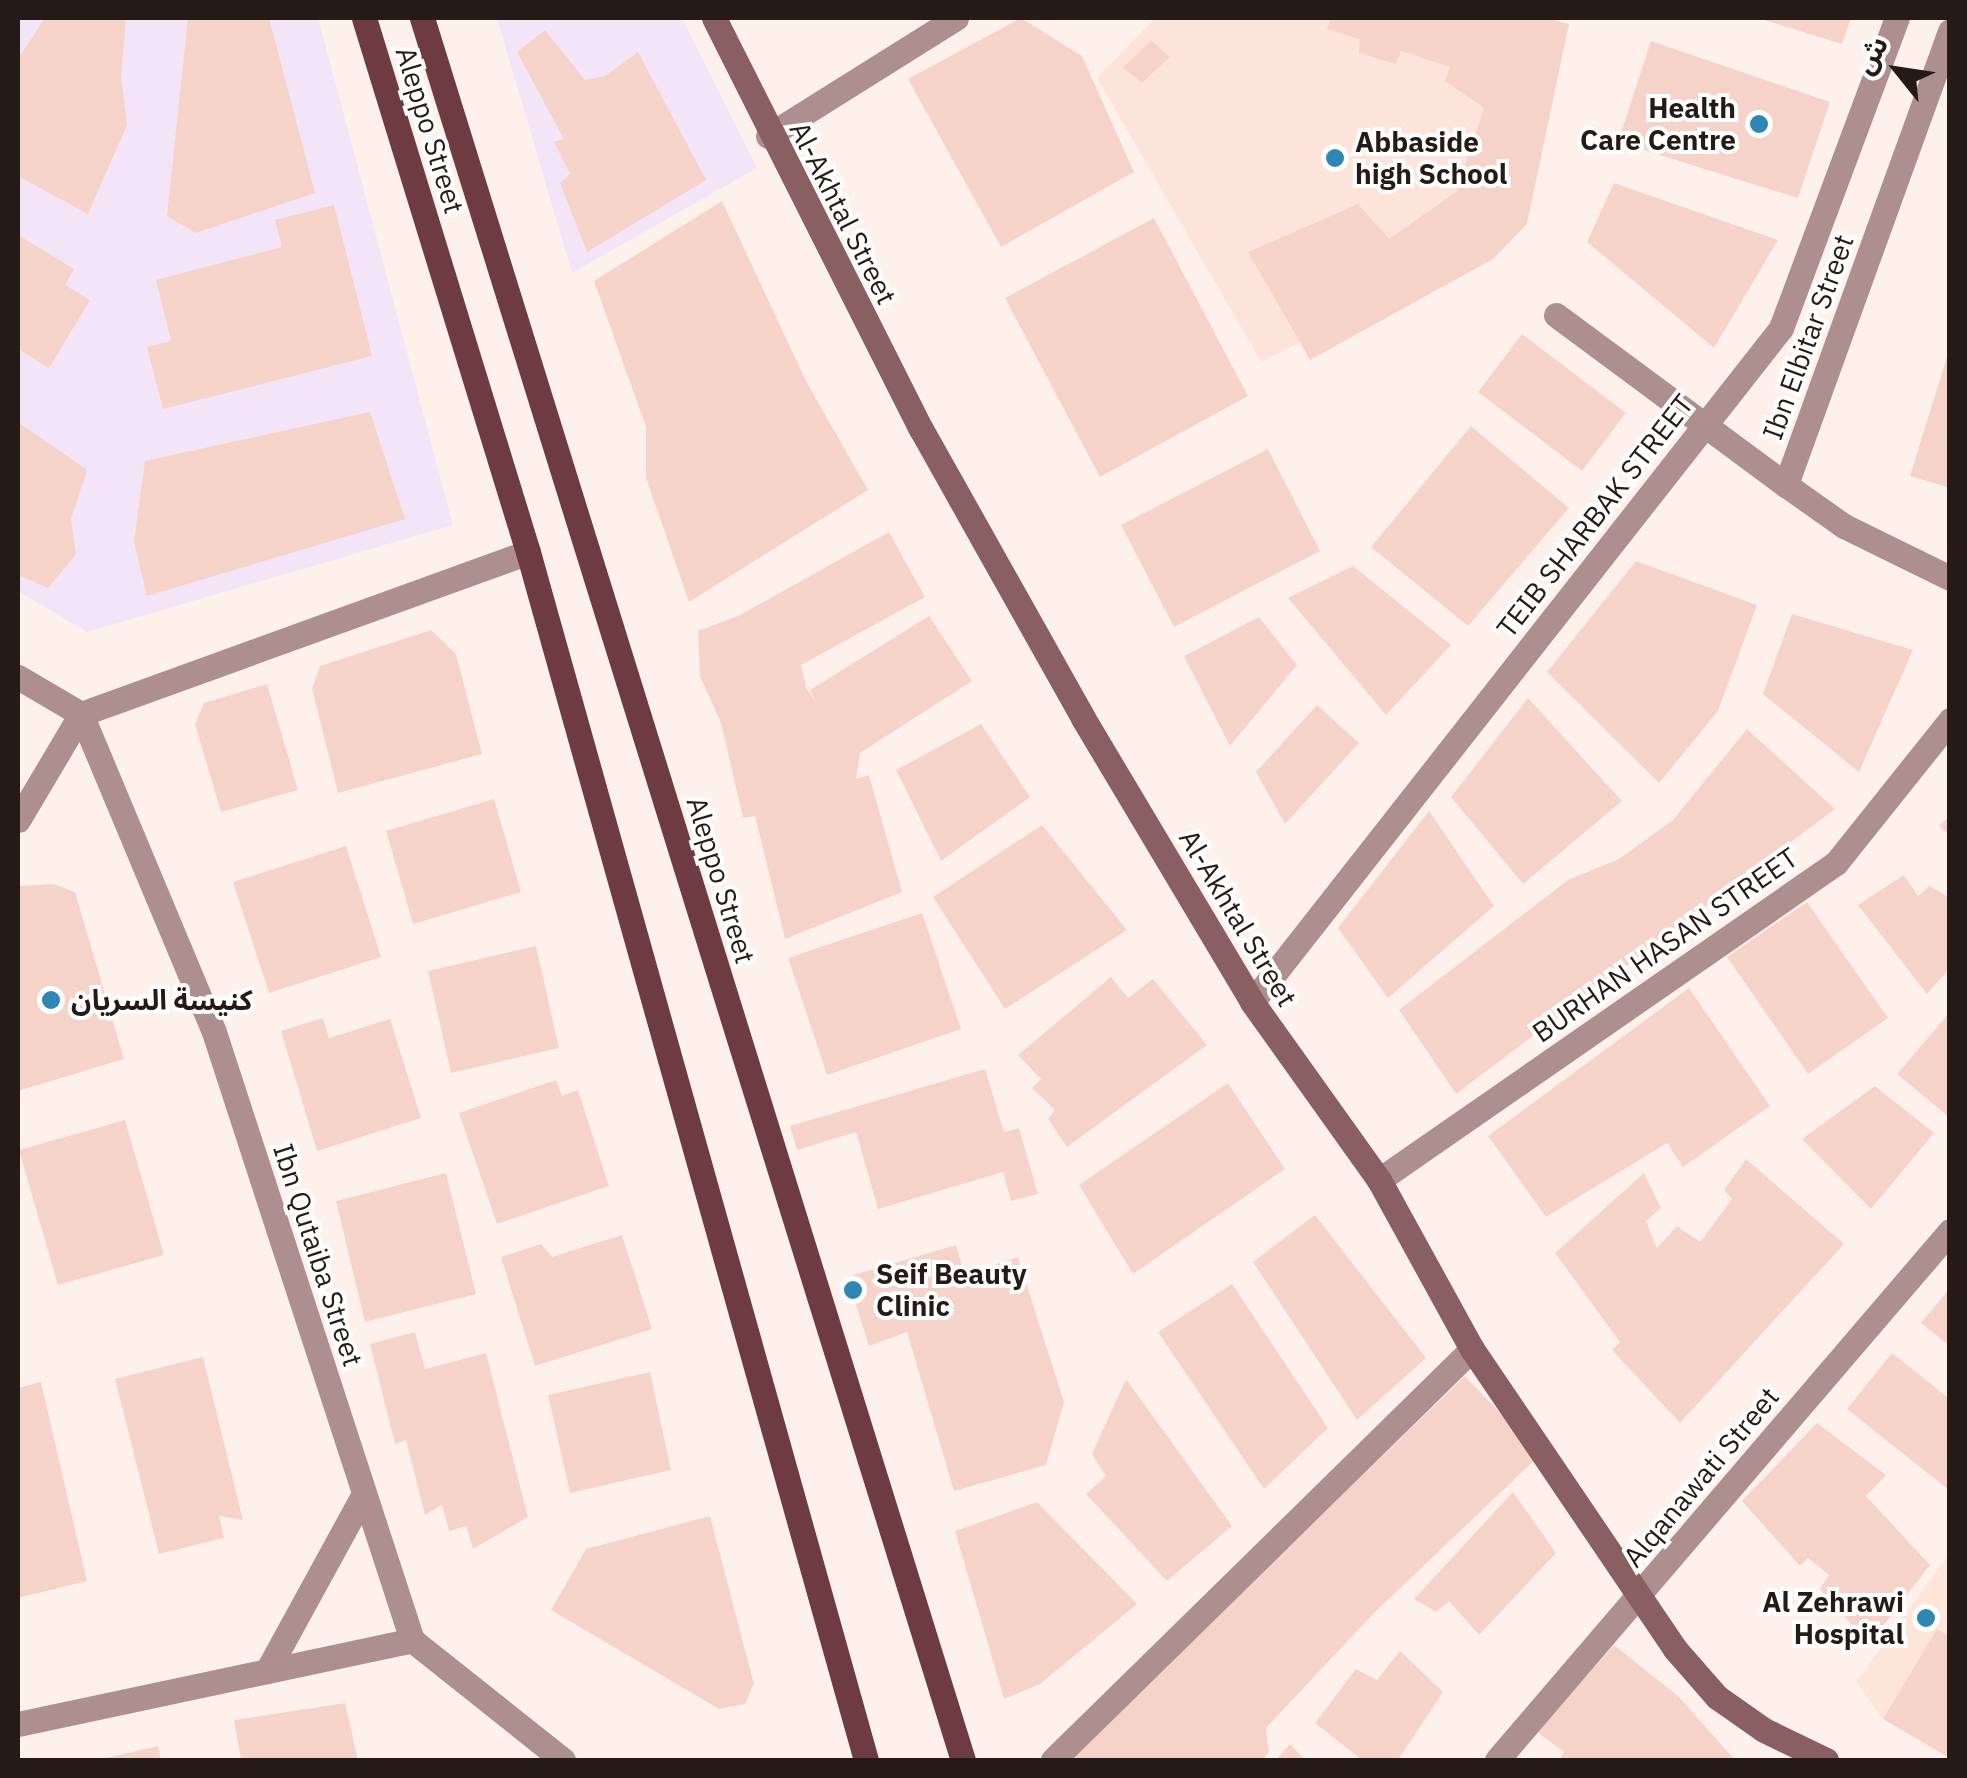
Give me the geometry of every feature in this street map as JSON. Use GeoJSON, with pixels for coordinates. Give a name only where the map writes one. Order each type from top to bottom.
{"type":"FeatureCollection","features":[{"type":"Feature","properties":{"kind":"main road","name":"Aleppo Street"},"geometry":{"type":"LineString","coordinates":[[364,18],[528,552],[866,1760]]}},
{"type":"Feature","properties":{"kind":"main road","name":"Aleppo Street"},"geometry":{"type":"LineString","coordinates":[[422,18],[964,1760]]}},
{"type":"Feature","properties":{"kind":"main road","name":"Al-Akhtal Street"},"geometry":{"type":"LineString","coordinates":[[714,18],[768,136],[921,430],[1252,1002],[1379,1180],[1472,1349],[1638,1597],[1717,1697],[1826,1760]]}},
{"type":"Feature","properties":{"kind":"street"},"geometry":{"type":"LineString","coordinates":[[768,136],[956,18]]}},
{"type":"Feature","properties":{"kind":"street","name":"TEIB SHARBAK STREET"},"geometry":{"type":"LineString","coordinates":[[1252,1002],[1781,328],[1897,18]]}},
{"type":"Feature","properties":{"kind":"street","name":"Ibn Elbitar Street"},"geometry":{"type":"LineString","coordinates":[[1950,31],[1786,485],[1844,526],[1950,578]]}},
{"type":"Feature","properties":{"kind":"street"},"geometry":{"type":"LineString","coordinates":[[1556,316],[1786,485]]}},
{"type":"Feature","properties":{"kind":"street"},"geometry":{"type":"LineString","coordinates":[[18,820],[81,714],[528,552]]}},
{"type":"Feature","properties":{"kind":"street"},"geometry":{"type":"LineString","coordinates":[[18,677],[81,714]]}},
{"type":"Feature","properties":{"kind":"street","name":"Ibn Qutaiba Street"},"geometry":{"type":"LineString","coordinates":[[81,714],[214,1032],[412,1640]]}},
{"type":"Feature","properties":{"kind":"street","name":"BURHAN HASAN STREET"},"geometry":{"type":"LineString","coordinates":[[1379,1180],[1836,863],[1950,720]]}},
{"type":"Feature","properties":{"kind":"street","name":"Alqanawati Street"},"geometry":{"type":"LineString","coordinates":[[1498,1760],[1950,1231]]}},
{"type":"Feature","properties":{"kind":"street"},"geometry":{"type":"LineString","coordinates":[[1053,1760],[1472,1349]]}},
{"type":"Feature","properties":{"kind":"street"},"geometry":{"type":"LineString","coordinates":[[268,1671],[364,1494]]}},
{"type":"Feature","properties":{"kind":"street"},"geometry":{"type":"LineString","coordinates":[[18,1724],[412,1640],[563,1760]]}},
{"type":"Feature","properties":{"kind":"shaded area"},"geometry":{"type":"Polygon","coordinates":[[[18,18],[318,18],[453,525],[87,632],[18,591],[18,18]]]}},
{"type":"Feature","properties":{"kind":"shaded area"},"geometry":{"type":"Polygon","coordinates":[[[497,18],[682,18],[757,168],[572,273],[497,18]]]}},
{"type":"Feature","properties":{"kind":"shaded area","name":"Abbaside high School"},"geometry":{"type":"Polygon","coordinates":[[[1155,18],[1533,18],[1558,27],[1507,238],[1261,362],[1097,78],[1155,18]]]}},
{"type":"Feature","properties":{"kind":"shaded area","name":"Al Zehrawi Hospital"},"geometry":{"type":"Polygon","coordinates":[[[1949,1554],[1949,1758],[1883,1719],[1856,1682],[1949,1554]]]}},
{"type":"Feature","properties":{"kind":"building"},"geometry":{"type":"Polygon","coordinates":[[[45,18],[126,18],[121,76],[127,125],[88,214],[18,176],[18,59],[45,18]]]}},
{"type":"Feature","properties":{"kind":"building"},"geometry":{"type":"Polygon","coordinates":[[[188,18],[269,18],[315,193],[196,233],[167,216],[188,18]]]}},
{"type":"Feature","properties":{"kind":"building"},"geometry":{"type":"Polygon","coordinates":[[[1021,18],[1082,56],[1134,172],[1001,247],[908,79],[1021,18]]]}},
{"type":"Feature","properties":{"kind":"building"},"geometry":{"type":"Polygon","coordinates":[[[1331,18],[1547,18],[1569,24],[1527,224],[1493,259],[1310,360],[1248,252],[1358,204],[1389,239],[1456,192],[1484,108],[1445,81],[1450,67],[1401,51],[1396,64],[1359,53],[1360,39],[1327,29],[1331,18]]]}},
{"type":"Feature","properties":{"kind":"building"},"geometry":{"type":"Polygon","coordinates":[[[1758,18],[1851,18],[1842,44],[1758,18]]]}},
{"type":"Feature","properties":{"kind":"building"},"geometry":{"type":"Polygon","coordinates":[[[545,30],[585,80],[605,76],[638,52],[706,180],[587,252],[560,183],[570,174],[554,142],[564,139],[517,52],[545,30]]]}},
{"type":"Feature","properties":{"kind":"building"},"geometry":{"type":"Polygon","coordinates":[[[1151,40],[1170,57],[1142,83],[1123,68],[1151,40]]]}},
{"type":"Feature","properties":{"kind":"building"},"geometry":{"type":"Polygon","coordinates":[[[1651,41],[1830,102],[1798,198],[1618,142],[1651,41]]]}},
{"type":"Feature","properties":{"kind":"building"},"geometry":{"type":"Polygon","coordinates":[[[1614,183],[1778,240],[1714,348],[1587,242],[1614,183]]]}},
{"type":"Feature","properties":{"kind":"building"},"geometry":{"type":"Polygon","coordinates":[[[722,201],[806,381],[868,490],[689,602],[646,478],[646,427],[594,281],[722,201]]]}},
{"type":"Feature","properties":{"kind":"building"},"geometry":{"type":"Polygon","coordinates":[[[334,205],[372,356],[163,409],[147,347],[171,341],[156,280],[282,247],[275,220],[334,205]]]}},
{"type":"Feature","properties":{"kind":"building"},"geometry":{"type":"Polygon","coordinates":[[[1154,218],[1248,396],[1100,477],[1005,298],[1154,218]]]}},
{"type":"Feature","properties":{"kind":"building"},"geometry":{"type":"Polygon","coordinates":[[[18,235],[74,269],[65,285],[90,300],[49,368],[18,349],[18,235]]]}},
{"type":"Feature","properties":{"kind":"building"},"geometry":{"type":"Polygon","coordinates":[[[1522,334],[1626,413],[1582,471],[1478,392],[1522,334]]]}},
{"type":"Feature","properties":{"kind":"building"},"geometry":{"type":"Polygon","coordinates":[[[1950,350],[1950,488],[1910,476],[1950,350]]]}},
{"type":"Feature","properties":{"kind":"building"},"geometry":{"type":"Polygon","coordinates":[[[370,412],[405,519],[147,596],[134,542],[145,461],[370,412]]]}},
{"type":"Feature","properties":{"kind":"building"},"geometry":{"type":"Polygon","coordinates":[[[18,422],[87,470],[71,519],[76,554],[48,588],[18,575],[18,422]]]}},
{"type":"Feature","properties":{"kind":"building"},"geometry":{"type":"Polygon","coordinates":[[[1471,426],[1569,508],[1468,626],[1371,547],[1471,426]]]}},
{"type":"Feature","properties":{"kind":"building"},"geometry":{"type":"Polygon","coordinates":[[[1268,449],[1320,551],[1174,627],[1121,525],[1268,449]]]}},
{"type":"Feature","properties":{"kind":"building"},"geometry":{"type":"Polygon","coordinates":[[[889,532],[925,597],[801,665],[806,687],[815,701],[810,690],[929,616],[972,681],[860,753],[856,779],[869,775],[902,892],[785,939],[755,816],[743,818],[721,723],[700,676],[698,631],[738,616],[889,532]]]}},
{"type":"Feature","properties":{"kind":"building"},"geometry":{"type":"Polygon","coordinates":[[[1636,561],[1757,605],[1718,711],[1659,783],[1547,672],[1636,561]]]}},
{"type":"Feature","properties":{"kind":"building"},"geometry":{"type":"Polygon","coordinates":[[[1353,566],[1451,645],[1386,715],[1288,598],[1353,566]]]}},
{"type":"Feature","properties":{"kind":"building"},"geometry":{"type":"Polygon","coordinates":[[[1792,614],[1913,650],[1859,772],[1763,694],[1792,614]]]}},
{"type":"Feature","properties":{"kind":"building"},"geometry":{"type":"Polygon","coordinates":[[[1259,617],[1297,665],[1230,746],[1184,656],[1259,617]]]}},
{"type":"Feature","properties":{"kind":"building"},"geometry":{"type":"Polygon","coordinates":[[[431,630],[456,654],[482,754],[338,793],[312,689],[320,666],[431,630]]]}},
{"type":"Feature","properties":{"kind":"building"},"geometry":{"type":"Polygon","coordinates":[[[267,684],[298,790],[221,812],[195,724],[204,703],[267,684]]]}},
{"type":"Feature","properties":{"kind":"building"},"geometry":{"type":"Polygon","coordinates":[[[1528,698],[1622,801],[1523,884],[1451,797],[1528,698]]]}},
{"type":"Feature","properties":{"kind":"building"},"geometry":{"type":"Polygon","coordinates":[[[1317,705],[1359,743],[1285,824],[1256,772],[1317,705]]]}},
{"type":"Feature","properties":{"kind":"building"},"geometry":{"type":"Polygon","coordinates":[[[981,724],[1030,797],[941,861],[896,770],[981,724]]]}},
{"type":"Feature","properties":{"kind":"building"},"geometry":{"type":"Polygon","coordinates":[[[1747,729],[1835,809],[1456,1094],[1399,1010],[1568,880],[1619,859],[1673,820],[1747,729]]]}},
{"type":"Feature","properties":{"kind":"building"},"geometry":{"type":"Polygon","coordinates":[[[494,799],[521,892],[413,924],[386,831],[494,799]]]}},
{"type":"Feature","properties":{"kind":"building"},"geometry":{"type":"Polygon","coordinates":[[[1429,811],[1494,906],[1388,998],[1338,928],[1429,811]]]}},
{"type":"Feature","properties":{"kind":"building"},"geometry":{"type":"Polygon","coordinates":[[[1950,816],[1950,836],[1939,826],[1950,816]]]}},
{"type":"Feature","properties":{"kind":"building"},"geometry":{"type":"Polygon","coordinates":[[[1042,825],[1127,930],[1005,1009],[933,897],[1042,825]]]}},
{"type":"Feature","properties":{"kind":"building"},"geometry":{"type":"Polygon","coordinates":[[[346,846],[381,957],[269,993],[233,882],[346,846]]]}},
{"type":"Feature","properties":{"kind":"building"},"geometry":{"type":"Polygon","coordinates":[[[1904,875],[1918,896],[1930,886],[1950,898],[1950,968],[1927,994],[1858,905],[1904,875]]]}},
{"type":"Feature","properties":{"kind":"building"},"geometry":{"type":"Polygon","coordinates":[[[53,884],[75,892],[124,1059],[18,1091],[18,886],[53,884]]]}},
{"type":"Feature","properties":{"kind":"building"},"geometry":{"type":"Polygon","coordinates":[[[1807,902],[1888,1018],[1808,1074],[1727,957],[1807,902]]]}},
{"type":"Feature","properties":{"kind":"building"},"geometry":{"type":"Polygon","coordinates":[[[922,913],[961,1029],[827,1075],[788,958],[922,913]]]}},
{"type":"Feature","properties":{"kind":"building"},"geometry":{"type":"Polygon","coordinates":[[[536,946],[559,1048],[451,1073],[428,971],[536,946]]]}},
{"type":"Feature","properties":{"kind":"building"},"geometry":{"type":"Polygon","coordinates":[[[1111,977],[1128,998],[1153,979],[1207,1045],[1067,1147],[1048,1119],[1055,1110],[1032,1088],[1041,1079],[1018,1055],[1111,977]]]}},
{"type":"Feature","properties":{"kind":"building"},"geometry":{"type":"Polygon","coordinates":[[[1689,988],[1770,1106],[1683,1167],[1667,1143],[1546,1217],[1488,1136],[1689,988]]]}},
{"type":"Feature","properties":{"kind":"building"},"geometry":{"type":"Polygon","coordinates":[[[1950,1012],[1950,1118],[1897,1074],[1950,1012]]]}},
{"type":"Feature","properties":{"kind":"building"},"geometry":{"type":"Polygon","coordinates":[[[323,1018],[329,1038],[390,1019],[421,1118],[317,1151],[281,1031],[323,1018]]]}},
{"type":"Feature","properties":{"kind":"building"},"geometry":{"type":"Polygon","coordinates":[[[985,1069],[1004,1132],[1019,1128],[1038,1194],[1011,1201],[1003,1172],[878,1209],[856,1132],[797,1150],[790,1126],[985,1069]]]}},
{"type":"Feature","properties":{"kind":"building"},"geometry":{"type":"Polygon","coordinates":[[[556,1080],[562,1096],[578,1090],[609,1186],[497,1224],[459,1113],[556,1080]]]}},
{"type":"Feature","properties":{"kind":"building"},"geometry":{"type":"Polygon","coordinates":[[[1228,1083],[1285,1169],[1133,1274],[1079,1185],[1228,1083]]]}},
{"type":"Feature","properties":{"kind":"building"},"geometry":{"type":"Polygon","coordinates":[[[1875,1086],[1934,1133],[1871,1209],[1802,1139],[1875,1086]]]}},
{"type":"Feature","properties":{"kind":"building"},"geometry":{"type":"Polygon","coordinates":[[[125,1120],[164,1255],[58,1285],[19,1150],[125,1120]]]}},
{"type":"Feature","properties":{"kind":"building"},"geometry":{"type":"Polygon","coordinates":[[[1746,1159],[1844,1244],[1680,1423],[1612,1350],[1620,1342],[1555,1253],[1644,1173],[1661,1208],[1646,1221],[1657,1248],[1677,1226],[1700,1242],[1732,1199],[1724,1190],[1746,1159]]]}},
{"type":"Feature","properties":{"kind":"building"},"geometry":{"type":"Polygon","coordinates":[[[446,1173],[476,1294],[365,1322],[336,1201],[446,1173]]]}},
{"type":"Feature","properties":{"kind":"building"},"geometry":{"type":"Polygon","coordinates":[[[1315,1215],[1426,1358],[1357,1420],[1253,1262],[1315,1215]]]}},
{"type":"Feature","properties":{"kind":"building"},"geometry":{"type":"Polygon","coordinates":[[[622,1235],[652,1329],[535,1366],[501,1257],[541,1244],[552,1257],[622,1235]]]}},
{"type":"Feature","properties":{"kind":"building"},"geometry":{"type":"Polygon","coordinates":[[[956,1245],[965,1275],[1018,1257],[1064,1402],[1046,1465],[954,1491],[907,1332],[869,1346],[847,1277],[956,1245]]]}},
{"type":"Feature","properties":{"kind":"building"},"geometry":{"type":"Polygon","coordinates":[[[1232,1284],[1328,1428],[1264,1489],[1158,1332],[1232,1284]]]}},
{"type":"Feature","properties":{"kind":"building"},"geometry":{"type":"Polygon","coordinates":[[[1950,1288],[1950,1346],[1921,1323],[1950,1288]]]}},
{"type":"Feature","properties":{"kind":"building"},"geometry":{"type":"Polygon","coordinates":[[[415,1332],[425,1369],[486,1353],[528,1517],[473,1549],[466,1526],[449,1531],[442,1505],[425,1515],[406,1440],[395,1444],[370,1344],[415,1332]]]}},
{"type":"Feature","properties":{"kind":"building"},"geometry":{"type":"Polygon","coordinates":[[[1892,1353],[1950,1399],[1950,1491],[1847,1409],[1892,1353]]]}},
{"type":"Feature","properties":{"kind":"building"},"geometry":{"type":"Polygon","coordinates":[[[203,1357],[243,1520],[219,1516],[224,1538],[159,1554],[115,1379],[203,1357]]]}},
{"type":"Feature","properties":{"kind":"building"},"geometry":{"type":"Polygon","coordinates":[[[650,1372],[671,1470],[570,1493],[548,1395],[650,1372]]]}},
{"type":"Feature","properties":{"kind":"building"},"geometry":{"type":"Polygon","coordinates":[[[1465,1376],[1540,1455],[1373,1614],[1266,1728],[1269,1752],[1263,1760],[1069,1760],[1465,1376]]]}},
{"type":"Feature","properties":{"kind":"building"},"geometry":{"type":"Polygon","coordinates":[[[1126,1379],[1232,1526],[1167,1581],[1086,1494],[1106,1476],[1092,1454],[1126,1379]]]}},
{"type":"Feature","properties":{"kind":"building"},"geometry":{"type":"Polygon","coordinates":[[[41,1382],[87,1581],[18,1598],[18,1388],[41,1382]]]}},
{"type":"Feature","properties":{"kind":"building"},"geometry":{"type":"Polygon","coordinates":[[[1817,1423],[1886,1475],[1866,1496],[1930,1565],[1869,1644],[1820,1589],[1829,1575],[1808,1558],[1800,1566],[1742,1501],[1817,1423]]]}},
{"type":"Feature","properties":{"kind":"building"},"geometry":{"type":"Polygon","coordinates":[[[1513,1492],[1556,1553],[1479,1635],[1449,1601],[1436,1612],[1414,1599],[1513,1492]]]}},
{"type":"Feature","properties":{"kind":"building"},"geometry":{"type":"Polygon","coordinates":[[[1037,1502],[1137,1604],[1040,1684],[1004,1699],[955,1531],[1037,1502]]]}},
{"type":"Feature","properties":{"kind":"building"},"geometry":{"type":"Polygon","coordinates":[[[710,1516],[754,1684],[745,1704],[719,1709],[551,1610],[586,1549],[710,1516]]]}},
{"type":"Feature","properties":{"kind":"building"},"geometry":{"type":"Polygon","coordinates":[[[1937,1629],[1950,1637],[1950,1758],[1883,1719],[1937,1629]]]}},
{"type":"Feature","properties":{"kind":"building"},"geometry":{"type":"Polygon","coordinates":[[[1614,1645],[1678,1696],[1735,1760],[1559,1760],[1564,1752],[1537,1732],[1614,1645]]]}},
{"type":"Feature","properties":{"kind":"building"},"geometry":{"type":"Polygon","coordinates":[[[1400,1651],[1443,1692],[1398,1760],[1362,1760],[1315,1723],[1356,1669],[1377,1680],[1400,1651]]]}},
{"type":"Feature","properties":{"kind":"building"},"geometry":{"type":"Polygon","coordinates":[[[345,1703],[358,1760],[241,1760],[234,1720],[345,1703]]]}},
{"type":"Feature","properties":{"kind":"building"},"geometry":{"type":"Polygon","coordinates":[[[1290,1744],[1305,1760],[1276,1760],[1290,1744]]]}},
{"type":"Feature","properties":{"kind":"building"},"geometry":{"type":"Polygon","coordinates":[[[158,1746],[161,1760],[102,1760],[102,1759],[158,1746]]]}},
{"type":"Feature","properties":{"kind":"place","name":"Health Care Centre"},"geometry":{"type":"Point","coordinates":[1759,124]}},
{"type":"Feature","properties":{"kind":"place","name":"Abbaside high School"},"geometry":{"type":"Point","coordinates":[1335,158]}},
{"type":"Feature","properties":{"kind":"place","name":"كنيسة السريان"},"geometry":{"type":"Point","coordinates":[51,1000]}},
{"type":"Feature","properties":{"kind":"place","name":"Seif Beauty Clinic"},"geometry":{"type":"Point","coordinates":[853,1290]}},
{"type":"Feature","properties":{"kind":"place","name":"Al Zehrawi Hospital"},"geometry":{"type":"Point","coordinates":[1926,1618]}}]}
